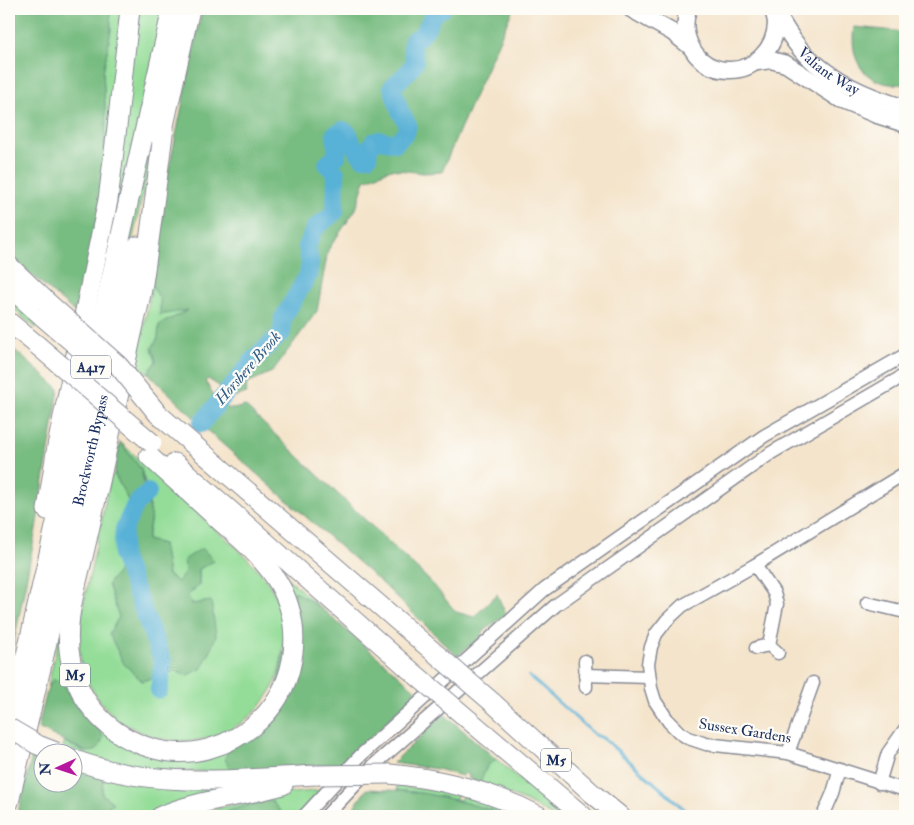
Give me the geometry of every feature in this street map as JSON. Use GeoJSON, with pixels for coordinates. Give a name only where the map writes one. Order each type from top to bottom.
{"type":"FeatureCollection","features":[{"type":"Feature","properties":{"kind":"highway"},"geometry":{"type":"LineString","coordinates":[[20,682],[57,446],[108,200],[130,9]]}},
{"type":"Feature","properties":{"kind":"highway","name":"Brockworth Bypass"},"geometry":{"type":"LineString","coordinates":[[9,727],[172,9]]}},
{"type":"Feature","properties":{"kind":"highway","name":"Brockworth Bypass"},"geometry":{"type":"LineString","coordinates":[[9,802],[190,9]]}},
{"type":"Feature","properties":{"kind":"highway","name":"M5"},"geometry":{"type":"LineString","coordinates":[[9,322],[95,396],[150,449],[252,549],[273,574],[280,586],[291,615],[294,630],[292,661],[286,683],[279,696],[263,717],[242,735],[206,750],[165,751],[139,744],[114,730],[96,714],[81,691],[70,662],[69,624],[73,598],[103,469],[142,285],[164,127]]}},
{"type":"Feature","properties":{"kind":"highway","name":"M5"},"geometry":{"type":"LineString","coordinates":[[9,266],[45,309],[158,414],[492,702],[593,794],[620,816]]}},
{"type":"Feature","properties":{"kind":"highway","name":"M5"},"geometry":{"type":"LineString","coordinates":[[9,287],[45,309]]}},
{"type":"Feature","properties":{"kind":"highway","name":"M5"},"geometry":{"type":"LineString","coordinates":[[150,449],[233,513],[409,669],[583,816]]}},
{"type":"Feature","properties":{"kind":"highway"},"geometry":{"type":"LineString","coordinates":[[9,727],[33,742]]}},
{"type":"Feature","properties":{"kind":"highway"},"geometry":{"type":"LineString","coordinates":[[82,762],[121,773],[168,780],[197,781],[318,775],[390,774],[454,783],[501,799],[538,816]]}},
{"type":"Feature","properties":{"kind":"highway"},"geometry":{"type":"LineString","coordinates":[[161,816],[199,803],[266,790],[318,775]]}},
{"type":"Feature","properties":{"kind":"main road"},"geometry":{"type":"LineString","coordinates":[[631,9],[672,32],[691,47]]}},
{"type":"Feature","properties":{"kind":"main road"},"geometry":{"type":"LineString","coordinates":[[688,9],[685,18],[685,33],[691,47]]}},
{"type":"Feature","properties":{"kind":"main road"},"geometry":{"type":"LineString","coordinates":[[757,62],[768,51],[774,38],[776,23],[774,9]]}},
{"type":"Feature","properties":{"kind":"main road","name":"Valiant Way"},"geometry":{"type":"LineString","coordinates":[[774,9],[788,33],[803,52],[823,70],[852,89],[905,108]]}},
{"type":"Feature","properties":{"kind":"main road","name":"Valiant Way"},"geometry":{"type":"LineString","coordinates":[[691,47],[700,59],[713,67],[728,70],[772,60],[786,64],[843,100],[877,115],[905,124]]}},
{"type":"Feature","properties":{"kind":"street"},"geometry":{"type":"LineString","coordinates":[[304,816],[360,756],[544,590],[764,436],[905,355]]}},
{"type":"Feature","properties":{"kind":"street"},"geometry":{"type":"LineString","coordinates":[[326,816],[373,766],[556,605],[771,453],[905,375]]}},
{"type":"Feature","properties":{"kind":"street","name":"Sussex Gardens"},"geometry":{"type":"LineString","coordinates":[[905,473],[755,565],[682,606],[656,634],[648,664],[655,701],[669,722],[688,738],[706,744],[788,753],[905,790]]}},
{"type":"Feature","properties":{"kind":"street"},"geometry":{"type":"LineString","coordinates":[[755,565],[774,593],[776,604],[768,649]]}},
{"type":"Feature","properties":{"kind":"street"},"geometry":{"type":"LineString","coordinates":[[872,609],[905,612]]}},
{"type":"Feature","properties":{"kind":"street"},"geometry":{"type":"LineString","coordinates":[[585,661],[586,681],[649,677]]}},
{"type":"Feature","properties":{"kind":"street"},"geometry":{"type":"LineString","coordinates":[[788,753],[813,683]]}},
{"type":"Feature","properties":{"kind":"street"},"geometry":{"type":"LineString","coordinates":[[879,783],[888,753],[905,729]]}},
{"type":"Feature","properties":{"kind":"street"},"geometry":{"type":"LineString","coordinates":[[823,816],[840,769]]}},
{"type":"Feature","properties":{"kind":"green space"},"geometry":{"type":"Polygon","coordinates":[[[9,9],[110,9],[111,30],[103,73],[106,122],[102,195],[78,315],[9,255],[9,9]]]}},
{"type":"Feature","properties":{"kind":"green space"},"geometry":{"type":"Polygon","coordinates":[[[110,9],[123,9],[102,195],[106,122],[103,72],[111,30],[110,9]]]}},
{"type":"Feature","properties":{"kind":"green space"},"geometry":{"type":"Polygon","coordinates":[[[138,9],[164,9],[92,327],[138,9]]]}},
{"type":"Feature","properties":{"kind":"green space"},"geometry":{"type":"Polygon","coordinates":[[[180,9],[185,9],[118,302],[105,341],[180,9]]]}},
{"type":"Feature","properties":{"kind":"green space"},"geometry":{"type":"Polygon","coordinates":[[[202,9],[513,9],[442,172],[423,173],[391,169],[365,180],[356,209],[328,250],[317,311],[272,372],[247,383],[246,393],[236,397],[208,379],[205,381],[215,397],[215,401],[211,406],[215,410],[222,405],[231,409],[245,406],[432,583],[456,612],[474,617],[497,594],[506,615],[482,632],[481,637],[457,656],[384,585],[211,434],[148,373],[156,361],[152,348],[158,338],[159,325],[188,310],[160,315],[160,299],[152,286],[163,216],[164,193],[202,9]]]}},
{"type":"Feature","properties":{"kind":"green space"},"geometry":{"type":"Polygon","coordinates":[[[854,27],[896,31],[905,34],[905,84],[889,84],[879,81],[870,77],[864,71],[855,56],[854,27]]]}},
{"type":"Feature","properties":{"kind":"green space"},"geometry":{"type":"Polygon","coordinates":[[[152,286],[160,299],[190,309],[159,325],[158,338],[152,348],[156,361],[148,373],[136,364],[152,286]]]}},
{"type":"Feature","properties":{"kind":"green space"},"geometry":{"type":"Polygon","coordinates":[[[9,298],[38,323],[36,328],[9,305],[9,298]]]}},
{"type":"Feature","properties":{"kind":"green space"},"geometry":{"type":"Polygon","coordinates":[[[9,345],[59,389],[36,529],[9,669],[9,345]]]}},
{"type":"Feature","properties":{"kind":"green space"},"geometry":{"type":"Polygon","coordinates":[[[120,442],[254,565],[268,583],[280,608],[284,640],[278,674],[271,691],[259,707],[244,721],[227,731],[209,738],[190,741],[171,740],[152,736],[122,723],[99,700],[82,668],[80,625],[110,480],[114,473],[129,502],[118,523],[116,548],[121,568],[108,584],[142,681],[173,671],[191,604],[188,595],[199,585],[199,569],[213,561],[185,573],[178,583],[168,575],[163,544],[147,540],[151,515],[148,492],[141,469],[120,442]]]}},
{"type":"Feature","properties":{"kind":"green space"},"geometry":{"type":"Polygon","coordinates":[[[120,442],[141,469],[151,515],[147,540],[163,544],[168,575],[178,582],[185,572],[184,560],[202,548],[214,561],[199,569],[199,585],[188,595],[192,604],[211,601],[216,635],[201,669],[188,675],[173,671],[142,681],[124,664],[109,634],[119,617],[108,584],[121,568],[116,548],[118,523],[129,502],[114,473],[120,442]]]}},
{"type":"Feature","properties":{"kind":"green space"},"geometry":{"type":"Polygon","coordinates":[[[79,542],[67,666],[127,743],[231,746],[233,772],[149,770],[82,754],[82,751],[85,752],[101,731],[79,709],[63,683],[54,679],[48,687],[79,542]]]}},
{"type":"Feature","properties":{"kind":"green space"},"geometry":{"type":"Polygon","coordinates":[[[267,560],[321,608],[295,592],[294,607],[267,560]]]}},
{"type":"Feature","properties":{"kind":"green space"},"geometry":{"type":"Polygon","coordinates":[[[294,591],[321,608],[418,692],[344,763],[233,772],[225,758],[231,746],[270,717],[294,607],[294,591]]]}},
{"type":"Feature","properties":{"kind":"green space"},"geometry":{"type":"Polygon","coordinates":[[[54,679],[63,683],[76,706],[101,733],[103,737],[100,746],[95,751],[86,752],[82,750],[82,742],[66,742],[38,728],[48,687],[54,679]]]}},
{"type":"Feature","properties":{"kind":"green space"},"geometry":{"type":"Polygon","coordinates":[[[444,714],[496,759],[487,766],[480,783],[468,778],[469,775],[464,773],[462,776],[437,769],[393,763],[444,714]]]}},
{"type":"Feature","properties":{"kind":"green space"},"geometry":{"type":"Polygon","coordinates":[[[32,757],[32,792],[82,792],[82,770],[103,776],[102,794],[113,803],[96,816],[17,816],[32,757]]]}},
{"type":"Feature","properties":{"kind":"green space"},"geometry":{"type":"Polygon","coordinates":[[[496,759],[563,816],[553,816],[525,801],[480,783],[487,766],[496,759]]]}},
{"type":"Feature","properties":{"kind":"green space"},"geometry":{"type":"Polygon","coordinates":[[[103,776],[136,784],[173,789],[218,788],[218,794],[152,816],[96,816],[113,803],[102,794],[103,776]]]}},
{"type":"Feature","properties":{"kind":"green space"},"geometry":{"type":"Polygon","coordinates":[[[397,786],[457,794],[456,799],[461,800],[462,796],[494,806],[516,816],[441,797],[397,790],[397,786]]]}},
{"type":"Feature","properties":{"kind":"green space"},"geometry":{"type":"Polygon","coordinates":[[[367,789],[439,796],[512,816],[366,816],[354,807],[367,789]]]}},
{"type":"Feature","properties":{"kind":"green space"},"geometry":{"type":"Polygon","coordinates":[[[323,790],[298,816],[284,816],[271,801],[206,816],[193,816],[192,814],[282,794],[323,790]]]}},
{"type":"Feature","properties":{"kind":"green space"},"geometry":{"type":"Polygon","coordinates":[[[271,800],[284,816],[206,816],[271,800]]]}},
{"type":"Feature","properties":{"kind":"waterway","name":"Horsbere Brook"},"geometry":{"type":"LineString","coordinates":[[201,424],[255,358],[282,333],[283,318],[308,275],[310,263],[307,247],[314,229],[335,212],[336,173],[327,164],[337,156],[335,134],[343,130],[349,134],[353,145],[362,157],[368,157],[369,148],[373,142],[380,140],[396,143],[406,133],[408,125],[400,111],[392,87],[408,72],[415,62],[412,48],[413,40],[426,29],[434,13],[442,9]]}},
{"type":"Feature","properties":{"kind":"waterway","name":"Horsbere Brook"},"geometry":{"type":"LineString","coordinates":[[148,492],[135,505],[124,529],[122,555],[163,662],[159,690]]}},
{"type":"Feature","properties":{"kind":"waterway"},"geometry":{"type":"LineString","coordinates":[[529,676],[595,735],[603,738],[692,816]]}}]}
